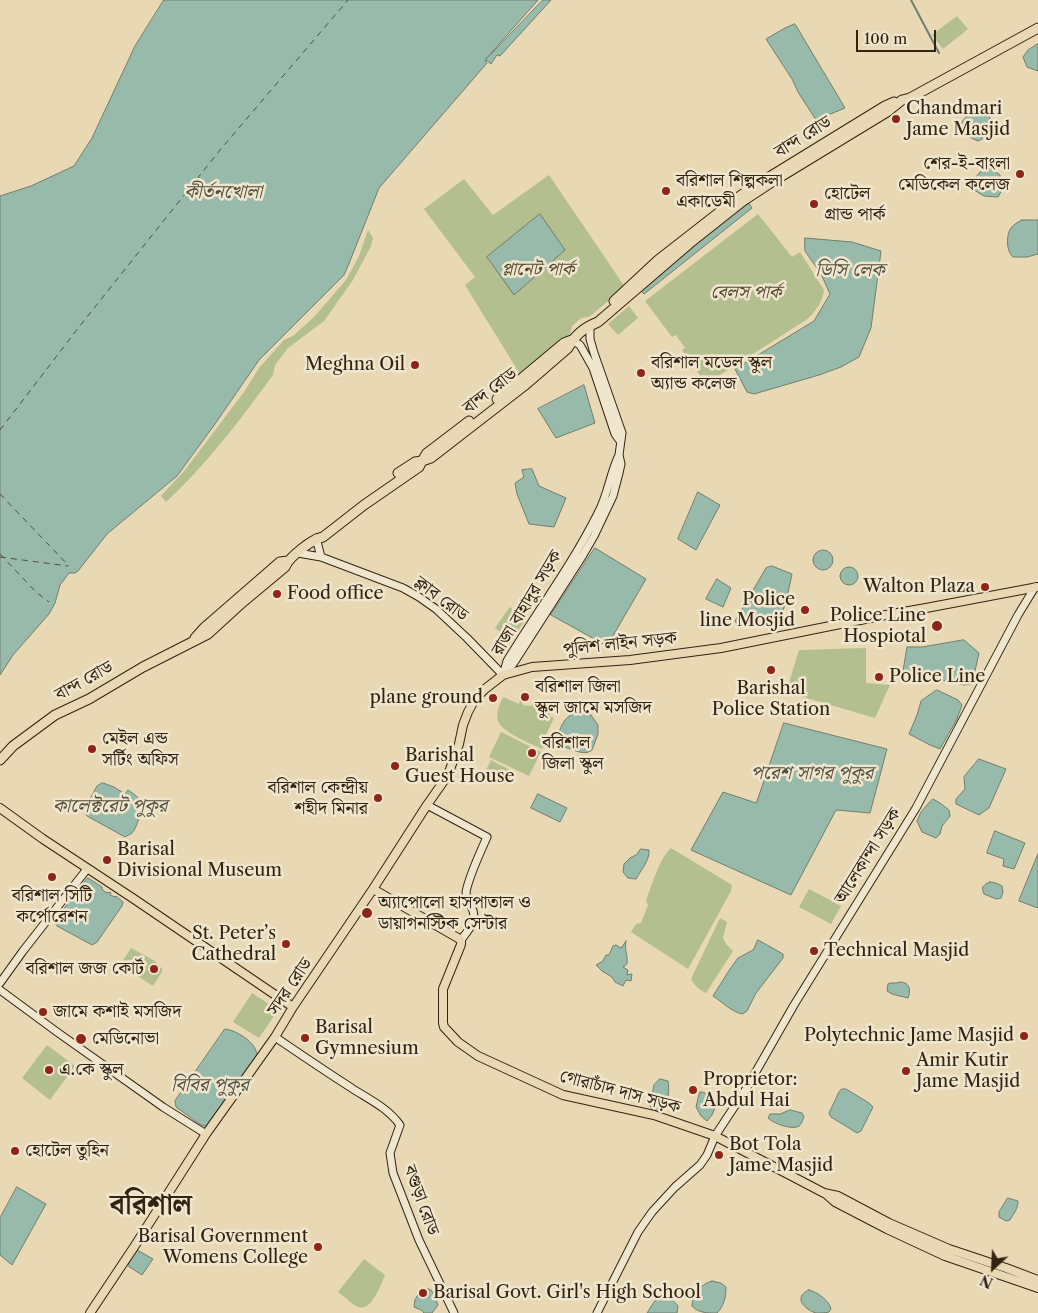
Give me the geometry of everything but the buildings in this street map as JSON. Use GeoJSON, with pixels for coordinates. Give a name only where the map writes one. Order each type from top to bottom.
{"type":"FeatureCollection","features":[{"type":"Feature","properties":{"kind":"highway","name":"বান্দ রোড"},"geometry":{"type":"LineString","coordinates":[[0,760],[13,746],[55,715],[89,699],[143,667],[208,634],[285,567],[288,561],[298,552],[316,538],[323,537],[418,466],[422,461],[431,458],[524,386],[568,348],[572,340],[598,322],[690,243],[744,201],[887,112],[908,95],[1038,22]]}},
{"type":"Feature","properties":{"kind":"highway","name":"বান্দ রোড"},"geometry":{"type":"LineString","coordinates":[[902,100],[910,98],[1038,28]]}},
{"type":"Feature","properties":{"kind":"main road","name":"রাজা বাহাদুর সড়ক"},"geometry":{"type":"LineString","coordinates":[[503,675],[513,664],[594,536],[613,496],[621,464],[619,455],[622,433],[594,354],[590,339],[590,326]]}},
{"type":"Feature","properties":{"kind":"main road","name":"রাজা বাহাদুর সড়ক"},"geometry":{"type":"LineString","coordinates":[[572,340],[580,346],[593,368],[615,434],[620,441]]}},
{"type":"Feature","properties":{"kind":"main road"},"geometry":{"type":"LineString","coordinates":[[316,538],[321,556]]}},
{"type":"Feature","properties":{"kind":"main road","name":"ক্লাব রোড"},"geometry":{"type":"LineString","coordinates":[[298,552],[321,556],[402,588],[419,597],[436,609],[503,675]]}},
{"type":"Feature","properties":{"kind":"main road","name":"পুলিশ লাইন সড়ক"},"geometry":{"type":"LineString","coordinates":[[503,675],[532,667],[630,660],[721,648],[1037,587]]}},
{"type":"Feature","properties":{"kind":"main road","name":"আলেকান্দা সড়ক"},"geometry":{"type":"LineString","coordinates":[[596,1313],[645,1221],[662,1201],[700,1165],[707,1155],[715,1136],[746,1089],[794,1005],[916,808],[1018,615],[1037,587]]}},
{"type":"Feature","properties":{"kind":"main road","name":"সদর রোড"},"geometry":{"type":"LineString","coordinates":[[90,1313],[206,1134],[275,1037],[293,1007],[448,775],[460,744],[463,725],[475,699],[485,688],[503,675]]}},
{"type":"Feature","properties":{"kind":"main road"},"geometry":{"type":"LineString","coordinates":[[373,889],[461,940],[473,923],[474,916],[466,893],[487,837],[427,805]]}},
{"type":"Feature","properties":{"kind":"main road"},"geometry":{"type":"LineString","coordinates":[[0,808],[87,869],[293,1007]]}},
{"type":"Feature","properties":{"kind":"main road"},"geometry":{"type":"LineString","coordinates":[[0,982],[87,869]]}},
{"type":"Feature","properties":{"kind":"main road","name":"গোরাচাঁদ দাস সড়ক"},"geometry":{"type":"LineString","coordinates":[[461,940],[443,989],[443,1023],[444,1027],[458,1042],[478,1056],[563,1094],[654,1115],[715,1136],[824,1193],[838,1196],[888,1226]]}},
{"type":"Feature","properties":{"kind":"main road"},"geometry":{"type":"LineString","coordinates":[[0,990],[163,1107],[206,1134]]}},
{"type":"Feature","properties":{"kind":"main road","name":"বগুড়া রোড"},"geometry":{"type":"LineString","coordinates":[[275,1037],[385,1109],[400,1125],[390,1153],[393,1173],[419,1240],[454,1313]]}},
{"type":"Feature","properties":{"kind":"main road"},"geometry":{"type":"LineString","coordinates":[[888,1226],[1038,1280]]}},
{"type":"Feature","properties":{"kind":"main road"},"geometry":{"type":"LineString","coordinates":[[888,1226],[945,1256],[1038,1288]]}},
{"type":"Feature","properties":{"kind":"green space"},"geometry":{"type":"Polygon","coordinates":[[[957,16],[968,29],[943,49],[932,35],[957,16]]]}},
{"type":"Feature","properties":{"kind":"green space","name":"প্লানেট পার্ক"},"geometry":{"type":"Polygon","coordinates":[[[549,175],[625,287],[589,317],[581,318],[572,326],[570,334],[533,366],[520,374],[465,285],[475,277],[424,209],[464,179],[493,215],[549,175]]]}},
{"type":"Feature","properties":{"kind":"green space","name":"বেলস পার্ক"},"geometry":{"type":"Polygon","coordinates":[[[758,214],[792,257],[800,252],[824,290],[822,298],[806,320],[706,384],[682,350],[685,348],[676,335],[672,337],[645,301],[758,214]]]}},
{"type":"Feature","properties":{"kind":"green space"},"geometry":{"type":"Polygon","coordinates":[[[368,230],[373,238],[371,246],[353,280],[324,321],[288,348],[275,365],[273,375],[235,425],[209,457],[166,502],[161,496],[185,470],[244,392],[259,368],[284,340],[293,336],[314,317],[346,280],[359,256],[368,230]]]}},
{"type":"Feature","properties":{"kind":"green space"},"geometry":{"type":"Polygon","coordinates":[[[629,306],[638,318],[618,335],[608,324],[629,306]]]}},
{"type":"Feature","properties":{"kind":"green space"},"geometry":{"type":"Polygon","coordinates":[[[510,607],[526,619],[511,640],[495,628],[510,607]]]}},
{"type":"Feature","properties":{"kind":"green space"},"geometry":{"type":"Polygon","coordinates":[[[866,648],[866,683],[890,685],[875,718],[786,692],[799,650],[866,648]]]}},
{"type":"Feature","properties":{"kind":"green space"},"geometry":{"type":"Polygon","coordinates":[[[503,697],[519,704],[520,700],[523,701],[522,704],[526,706],[531,706],[533,703],[551,711],[549,716],[554,718],[542,743],[544,745],[542,749],[505,730],[498,721],[498,709],[503,697]]]}},
{"type":"Feature","properties":{"kind":"green space"},"geometry":{"type":"Polygon","coordinates":[[[501,732],[541,752],[529,776],[489,757],[501,732]]]}},
{"type":"Feature","properties":{"kind":"green space"},"geometry":{"type":"Polygon","coordinates":[[[491,760],[510,770],[506,783],[485,772],[491,760]]]}},
{"type":"Feature","properties":{"kind":"green space"},"geometry":{"type":"Polygon","coordinates":[[[671,848],[732,885],[731,891],[688,969],[631,932],[636,924],[641,923],[648,905],[646,901],[656,873],[663,858],[671,848]]]}},
{"type":"Feature","properties":{"kind":"green space"},"geometry":{"type":"Polygon","coordinates":[[[809,889],[841,906],[831,924],[799,907],[809,889]]]}},
{"type":"Feature","properties":{"kind":"green space"},"geometry":{"type":"Polygon","coordinates":[[[720,918],[727,922],[723,938],[733,951],[706,993],[701,991],[691,979],[720,918]]]}},
{"type":"Feature","properties":{"kind":"green space"},"geometry":{"type":"Polygon","coordinates":[[[131,948],[155,961],[162,969],[153,986],[120,965],[131,948]]]}},
{"type":"Feature","properties":{"kind":"green space"},"geometry":{"type":"Polygon","coordinates":[[[252,993],[278,1010],[259,1038],[233,1022],[252,993]]]}},
{"type":"Feature","properties":{"kind":"green space"},"geometry":{"type":"Polygon","coordinates":[[[47,1045],[75,1066],[50,1100],[22,1078],[47,1045]]]}},
{"type":"Feature","properties":{"kind":"green space"},"geometry":{"type":"Polygon","coordinates":[[[364,1259],[385,1275],[372,1301],[368,1305],[358,1307],[338,1292],[364,1259]]]}},
{"type":"Feature","properties":{"kind":"water","name":"কীর্তনখোলা"},"geometry":{"type":"Polygon","coordinates":[[[164,0],[538,0],[485,60],[487,63],[379,188],[344,275],[259,360],[177,476],[107,534],[78,571],[69,573],[60,585],[55,603],[49,614],[13,655],[0,675],[0,196],[31,186],[74,166],[92,138],[135,46],[164,0]]]}},
{"type":"Feature","properties":{"kind":"water"},"geometry":{"type":"Polygon","coordinates":[[[543,0],[551,0],[500,56],[497,55],[491,64],[486,60],[543,0]]]}},
{"type":"Feature","properties":{"kind":"water"},"geometry":{"type":"Polygon","coordinates":[[[795,24],[845,108],[816,120],[766,39],[795,24]]]}},
{"type":"Feature","properties":{"kind":"water"},"geometry":{"type":"Polygon","coordinates":[[[1038,44],[1038,71],[1027,67],[1023,57],[1028,50],[1038,44]]]}},
{"type":"Feature","properties":{"kind":"water"},"geometry":{"type":"Polygon","coordinates":[[[980,108],[990,117],[982,139],[978,141],[964,133],[961,125],[967,116],[980,108]]]}},
{"type":"Feature","properties":{"kind":"water"},"geometry":{"type":"Polygon","coordinates":[[[989,168],[1000,175],[1002,190],[998,197],[984,196],[974,190],[977,176],[989,168]]]}},
{"type":"Feature","properties":{"kind":"water"},"geometry":{"type":"Polygon","coordinates":[[[748,202],[752,208],[644,294],[640,290],[748,202]]]}},
{"type":"Feature","properties":{"kind":"water"},"geometry":{"type":"Polygon","coordinates":[[[540,214],[565,250],[514,295],[487,257],[540,214]]]}},
{"type":"Feature","properties":{"kind":"water"},"geometry":{"type":"Polygon","coordinates":[[[1022,220],[1038,220],[1038,254],[1027,257],[1013,257],[1007,243],[1008,235],[1012,227],[1022,220]]]}},
{"type":"Feature","properties":{"kind":"water","name":"ডিসি লেক"},"geometry":{"type":"Polygon","coordinates":[[[805,238],[852,242],[881,251],[871,328],[859,357],[841,367],[754,394],[747,392],[735,369],[814,321],[830,294],[821,274],[805,251],[805,238]]]}},
{"type":"Feature","properties":{"kind":"water"},"geometry":{"type":"Polygon","coordinates":[[[584,385],[595,423],[556,438],[538,409],[584,385]]]}},
{"type":"Feature","properties":{"kind":"water"},"geometry":{"type":"Polygon","coordinates":[[[532,469],[539,486],[566,498],[554,527],[529,524],[517,494],[515,483],[524,477],[522,470],[532,469]]]}},
{"type":"Feature","properties":{"kind":"water"},"geometry":{"type":"Polygon","coordinates":[[[698,492],[720,505],[696,550],[678,539],[698,492]]]}},
{"type":"Feature","properties":{"kind":"water"},"geometry":{"type":"Polygon","coordinates":[[[595,548],[646,579],[607,646],[551,615],[595,548]]]}},
{"type":"Feature","properties":{"kind":"water"},"geometry":{"type":"Polygon","coordinates":[[[823,550],[830,553],[833,560],[830,567],[823,570],[816,567],[813,560],[816,553],[823,550]]]}},
{"type":"Feature","properties":{"kind":"water"},"geometry":{"type":"Polygon","coordinates":[[[772,566],[792,574],[786,602],[780,618],[760,624],[738,625],[735,621],[766,568],[772,566]]]}},
{"type":"Feature","properties":{"kind":"water"},"geometry":{"type":"Polygon","coordinates":[[[845,567],[853,567],[858,572],[856,583],[845,585],[840,580],[840,572],[845,567]]]}},
{"type":"Feature","properties":{"kind":"water"},"geometry":{"type":"Polygon","coordinates":[[[717,579],[731,588],[723,607],[706,599],[717,579]]]}},
{"type":"Feature","properties":{"kind":"water"},"geometry":{"type":"Polygon","coordinates":[[[964,640],[979,653],[972,684],[964,685],[903,671],[907,647],[922,647],[964,640]]]}},
{"type":"Feature","properties":{"kind":"water"},"geometry":{"type":"Polygon","coordinates":[[[937,690],[958,700],[962,705],[957,719],[940,749],[909,734],[921,701],[937,690]]]}},
{"type":"Feature","properties":{"kind":"water"},"geometry":{"type":"Polygon","coordinates":[[[585,710],[588,711],[598,725],[598,734],[592,750],[585,753],[561,746],[557,739],[563,723],[569,716],[585,710]]]}},
{"type":"Feature","properties":{"kind":"water","name":"পরেশ সাগর পুকুর"},"geometry":{"type":"Polygon","coordinates":[[[784,723],[887,749],[870,813],[836,810],[791,895],[691,850],[723,792],[756,803],[784,723]]]}},
{"type":"Feature","properties":{"kind":"water"},"geometry":{"type":"Polygon","coordinates":[[[979,759],[1006,769],[989,808],[979,815],[956,804],[956,799],[965,789],[964,777],[979,759]]]}},
{"type":"Feature","properties":{"kind":"water","name":"কালেক্টরেট পুকুর"},"geometry":{"type":"Polygon","coordinates":[[[103,783],[125,794],[128,790],[140,801],[140,813],[136,827],[132,833],[125,837],[87,816],[85,813],[84,810],[97,786],[103,783]]]}},
{"type":"Feature","properties":{"kind":"water"},"geometry":{"type":"Polygon","coordinates":[[[538,794],[567,808],[560,822],[531,808],[538,794]]]}},
{"type":"Feature","properties":{"kind":"water"},"geometry":{"type":"Polygon","coordinates":[[[933,799],[949,810],[950,816],[936,838],[922,832],[917,821],[921,812],[933,799]]]}},
{"type":"Feature","properties":{"kind":"water"},"geometry":{"type":"Polygon","coordinates":[[[995,831],[1025,843],[1014,869],[1003,866],[1004,859],[987,853],[995,831]]]}},
{"type":"Feature","properties":{"kind":"water"},"geometry":{"type":"Polygon","coordinates":[[[641,849],[649,850],[647,861],[636,879],[628,878],[623,872],[624,864],[641,849]]]}},
{"type":"Feature","properties":{"kind":"water"},"geometry":{"type":"Polygon","coordinates":[[[1038,854],[1038,908],[1019,901],[1038,854]]]}},
{"type":"Feature","properties":{"kind":"water"},"geometry":{"type":"Polygon","coordinates":[[[88,878],[102,887],[105,892],[111,893],[110,895],[116,896],[123,902],[97,942],[92,945],[57,926],[54,922],[88,878]]]}},
{"type":"Feature","properties":{"kind":"water"},"geometry":{"type":"Polygon","coordinates":[[[990,882],[1002,886],[1001,898],[996,899],[984,894],[983,886],[990,882]]]}},
{"type":"Feature","properties":{"kind":"water"},"geometry":{"type":"Polygon","coordinates":[[[758,940],[783,954],[783,958],[756,993],[747,1011],[742,1014],[731,1009],[713,996],[738,958],[753,950],[758,940]]]}},
{"type":"Feature","properties":{"kind":"water"},"geometry":{"type":"Polygon","coordinates":[[[626,941],[627,964],[623,967],[628,970],[627,975],[632,974],[631,981],[626,980],[623,986],[615,982],[612,977],[596,965],[603,961],[606,955],[609,955],[613,946],[616,945],[621,948],[626,941]]]}},
{"type":"Feature","properties":{"kind":"water"},"geometry":{"type":"Polygon","coordinates":[[[901,982],[909,987],[908,998],[887,991],[888,984],[901,982]]]}},
{"type":"Feature","properties":{"kind":"water","name":"বিবির পুকুর"},"geometry":{"type":"Polygon","coordinates":[[[225,1029],[235,1032],[249,1041],[256,1050],[257,1055],[209,1125],[205,1126],[176,1107],[175,1101],[225,1029]]]}},
{"type":"Feature","properties":{"kind":"water"},"geometry":{"type":"Polygon","coordinates":[[[660,1079],[668,1081],[669,1089],[667,1102],[660,1112],[653,1110],[650,1106],[654,1085],[660,1079]]]}},
{"type":"Feature","properties":{"kind":"water"},"geometry":{"type":"Polygon","coordinates":[[[842,1089],[846,1089],[873,1107],[861,1131],[857,1133],[831,1117],[829,1113],[842,1089]]]}},
{"type":"Feature","properties":{"kind":"water"},"geometry":{"type":"Polygon","coordinates":[[[700,1092],[714,1097],[718,1101],[707,1121],[701,1116],[696,1107],[700,1092]]]}},
{"type":"Feature","properties":{"kind":"water"},"geometry":{"type":"Polygon","coordinates":[[[790,1110],[802,1113],[804,1117],[798,1127],[785,1126],[768,1118],[770,1114],[780,1114],[790,1110]]]}},
{"type":"Feature","properties":{"kind":"water"},"geometry":{"type":"Polygon","coordinates":[[[17,1187],[46,1204],[12,1265],[0,1255],[0,1218],[17,1187]]]}},
{"type":"Feature","properties":{"kind":"water"},"geometry":{"type":"Polygon","coordinates":[[[1008,1198],[1018,1201],[1018,1204],[1010,1220],[1006,1221],[999,1217],[999,1212],[1008,1198]]]}},
{"type":"Feature","properties":{"kind":"water"},"geometry":{"type":"Polygon","coordinates":[[[137,1250],[153,1259],[142,1275],[128,1266],[137,1250]]]}},
{"type":"Feature","properties":{"kind":"water"},"geometry":{"type":"Polygon","coordinates":[[[712,1281],[721,1283],[726,1287],[723,1304],[717,1313],[706,1313],[697,1310],[692,1306],[695,1294],[701,1287],[712,1281]]]}},
{"type":"Feature","properties":{"kind":"water"},"geometry":{"type":"Polygon","coordinates":[[[429,1289],[432,1291],[438,1305],[432,1313],[424,1313],[414,1307],[415,1300],[420,1291],[429,1289]]]}},
{"type":"Feature","properties":{"kind":"water"},"geometry":{"type":"Polygon","coordinates":[[[809,1290],[825,1300],[831,1309],[829,1312],[816,1313],[804,1306],[801,1296],[809,1290]]]}},
{"type":"Feature","properties":{"kind":"water"},"geometry":{"type":"Polygon","coordinates":[[[663,1296],[668,1297],[678,1306],[677,1313],[647,1313],[654,1302],[663,1296]]]}},
{"type":"Feature","properties":{"kind":"waterway"},"geometry":{"type":"LineString","coordinates":[[911,0],[939,53]]}},
{"type":"Feature","properties":{"kind":"ferry route"},"geometry":{"type":"LineString","coordinates":[[0,430],[79,327],[220,150],[348,0]]}},
{"type":"Feature","properties":{"kind":"ferry route"},"geometry":{"type":"LineString","coordinates":[[0,494],[69,566]]}},
{"type":"Feature","properties":{"kind":"ferry route"},"geometry":{"type":"LineString","coordinates":[[0,554],[36,592],[49,602]]}},
{"type":"Feature","properties":{"kind":"ferry route"},"geometry":{"type":"LineString","coordinates":[[0,557],[68,566]]}},
{"type":"Feature","properties":{"kind":"place","name":"Chandmari Jame Masjid"},"geometry":{"type":"Point","coordinates":[896,119]}},
{"type":"Feature","properties":{"kind":"place","name":"শের-ই-বাংলা মেডিকেল কলেজ"},"geometry":{"type":"Point","coordinates":[1020,174]}},
{"type":"Feature","properties":{"kind":"place","name":"বরিশাল শিল্পকলা একাডেমী"},"geometry":{"type":"Point","coordinates":[666,191]}},
{"type":"Feature","properties":{"kind":"place","name":"হোটেল গ্রান্ড পার্ক"},"geometry":{"type":"Point","coordinates":[814,204]}},
{"type":"Feature","properties":{"kind":"place","name":"Meghna Oil"},"geometry":{"type":"Point","coordinates":[415,365]}},
{"type":"Feature","properties":{"kind":"place","name":"বরিশাল মডেল স্কুল অ্যান্ড কলেজ"},"geometry":{"type":"Point","coordinates":[641,373]}},
{"type":"Feature","properties":{"kind":"place","name":"Walton Plaza"},"geometry":{"type":"Point","coordinates":[985,587]}},
{"type":"Feature","properties":{"kind":"place","name":"Food office"},"geometry":{"type":"Point","coordinates":[277,594]}},
{"type":"Feature","properties":{"kind":"place","name":"Police line Mosjid"},"geometry":{"type":"Point","coordinates":[805,610]}},
{"type":"Feature","properties":{"kind":"place","name":"Police Line Hospiotal"},"geometry":{"type":"Point","coordinates":[937,626]}},
{"type":"Feature","properties":{"kind":"place","name":"Barishal Police Station"},"geometry":{"type":"Point","coordinates":[771,670]}},
{"type":"Feature","properties":{"kind":"place","name":"Police Line"},"geometry":{"type":"Point","coordinates":[879,677]}},
{"type":"Feature","properties":{"kind":"place","name":"বরিশাল জিলা স্কুল জামে মসজিদ"},"geometry":{"type":"Point","coordinates":[525,697]}},
{"type":"Feature","properties":{"kind":"place","name":"plane ground"},"geometry":{"type":"Point","coordinates":[493,698]}},
{"type":"Feature","properties":{"kind":"place","name":"মেইল এন্ড সর্টিং অফিস"},"geometry":{"type":"Point","coordinates":[92,749]}},
{"type":"Feature","properties":{"kind":"place","name":"বরিশাল জিলা স্কুল"},"geometry":{"type":"Point","coordinates":[532,753]}},
{"type":"Feature","properties":{"kind":"place","name":"Barishal Guest House"},"geometry":{"type":"Point","coordinates":[395,766]}},
{"type":"Feature","properties":{"kind":"place","name":"বরিশাল কেন্দ্রীয় শহীদ মিনার"},"geometry":{"type":"Point","coordinates":[378,798]}},
{"type":"Feature","properties":{"kind":"place","name":"Barisal Divisional Museum"},"geometry":{"type":"Point","coordinates":[107,860]}},
{"type":"Feature","properties":{"kind":"place","name":"বরিশাল সিটি কর্পোরেশন"},"geometry":{"type":"Point","coordinates":[52,877]}},
{"type":"Feature","properties":{"kind":"place","name":"অ্যাপোলো হাসপাতাল ও ডায়াগনস্টিক সেন্টার"},"geometry":{"type":"Point","coordinates":[367,913]}},
{"type":"Feature","properties":{"kind":"place","name":"St. Peter’s Cathedral"},"geometry":{"type":"Point","coordinates":[286,944]}},
{"type":"Feature","properties":{"kind":"place","name":"Technical Masjid"},"geometry":{"type":"Point","coordinates":[814,951]}},
{"type":"Feature","properties":{"kind":"place","name":"বরিশাল জজ কোর্ট"},"geometry":{"type":"Point","coordinates":[154,969]}},
{"type":"Feature","properties":{"kind":"place","name":"জামে কশাই মসজিদ"},"geometry":{"type":"Point","coordinates":[43,1012]}},
{"type":"Feature","properties":{"kind":"place","name":"Polytechnic Jame Masjid"},"geometry":{"type":"Point","coordinates":[1024,1036]}},
{"type":"Feature","properties":{"kind":"place","name":"Barisal Gymnesium"},"geometry":{"type":"Point","coordinates":[305,1038]}},
{"type":"Feature","properties":{"kind":"place","name":"মেডিনোভা"},"geometry":{"type":"Point","coordinates":[81,1039]}},
{"type":"Feature","properties":{"kind":"place","name":"এ.কে স্কুল"},"geometry":{"type":"Point","coordinates":[49,1070]}},
{"type":"Feature","properties":{"kind":"place","name":"Amir Kutir Jame Masjid"},"geometry":{"type":"Point","coordinates":[906,1071]}},
{"type":"Feature","properties":{"kind":"place","name":"Proprietor: Abdul Hai"},"geometry":{"type":"Point","coordinates":[693,1090]}},
{"type":"Feature","properties":{"kind":"place","name":"হোটেল তুহিন"},"geometry":{"type":"Point","coordinates":[15,1151]}},
{"type":"Feature","properties":{"kind":"place","name":"Bot Tola Jame Masjid"},"geometry":{"type":"Point","coordinates":[719,1155]}},
{"type":"Feature","properties":{"kind":"place","name":"Barisal Government Womens College"},"geometry":{"type":"Point","coordinates":[318,1247]}},
{"type":"Feature","properties":{"kind":"place","name":"Barisal Govt. Girl's High School"},"geometry":{"type":"Point","coordinates":[423,1293]}},
{"type":"Feature","properties":{"kind":"district","name":"বরিশাল"},"geometry":{"type":"Point","coordinates":[151,1206]}}]}
